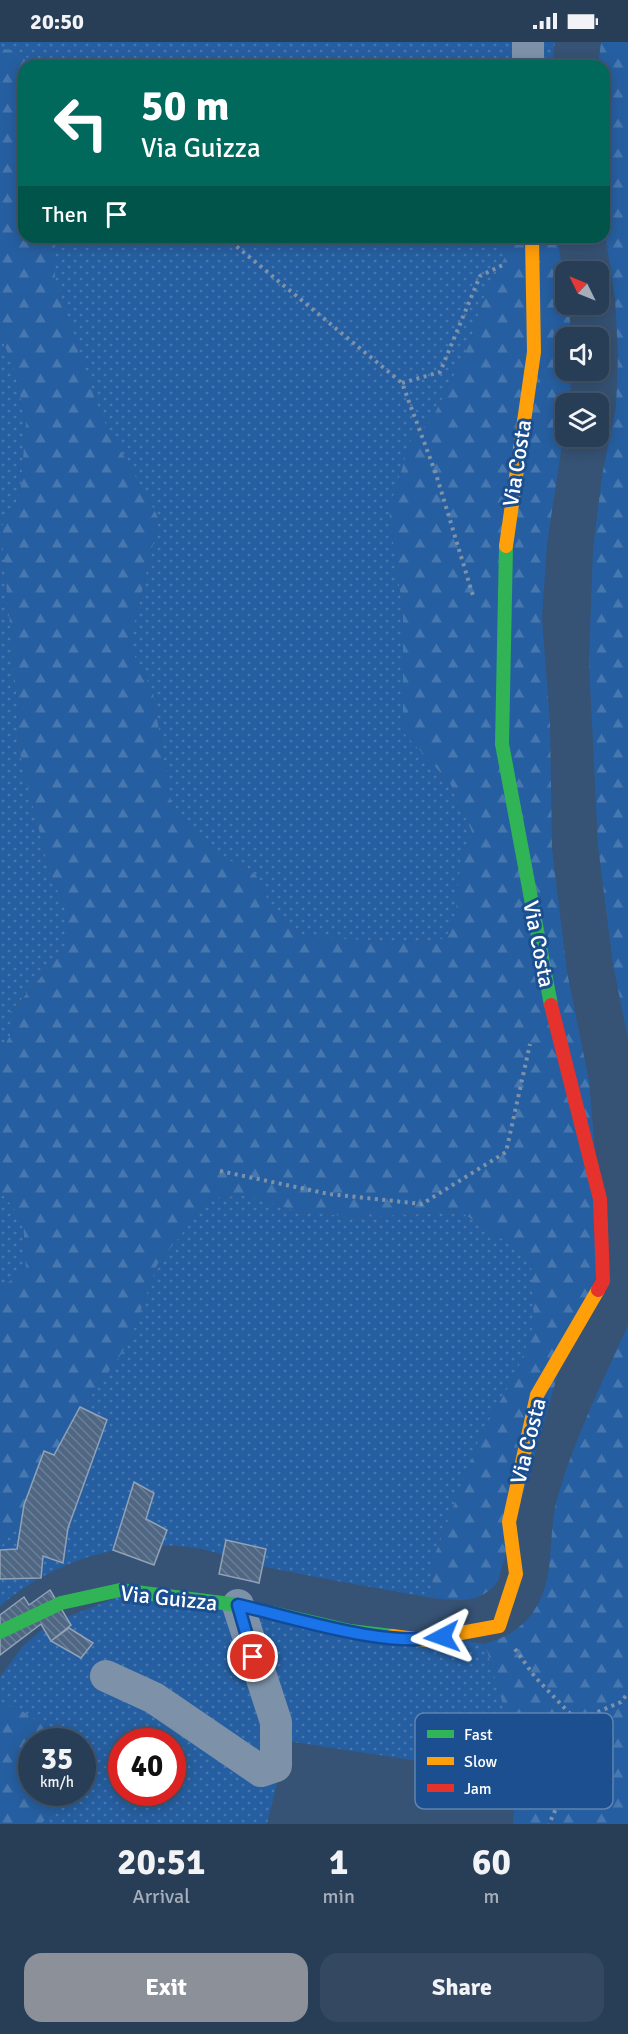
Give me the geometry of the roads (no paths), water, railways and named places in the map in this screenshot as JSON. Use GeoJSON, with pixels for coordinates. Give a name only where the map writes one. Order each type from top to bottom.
{"type":"FeatureCollection","features":[{"type":"Feature","properties":{"kind":"street"},"geometry":{"type":"LineString","coordinates":[[528,42],[528,60]]}},
{"type":"Feature","properties":{"kind":"street","name":"Via Costa"},"geometry":{"type":"LineString","coordinates":[[499,1626],[516,1574],[509,1522],[537,1395],[603,1281],[600,1199],[545,979],[502,744],[506,530],[534,352],[532,243]]}},
{"type":"Feature","properties":{"kind":"street","name":"Via Guizza"},"geometry":{"type":"LineString","coordinates":[[0,1632],[61,1603],[120,1590],[238,1605],[350,1631],[423,1640],[499,1626]]}},
{"type":"Feature","properties":{"kind":"street","name":"Via Guizza"},"geometry":{"type":"LineString","coordinates":[[106,1676],[154,1698],[261,1771],[276,1766],[276,1722],[238,1605]]}}]}
